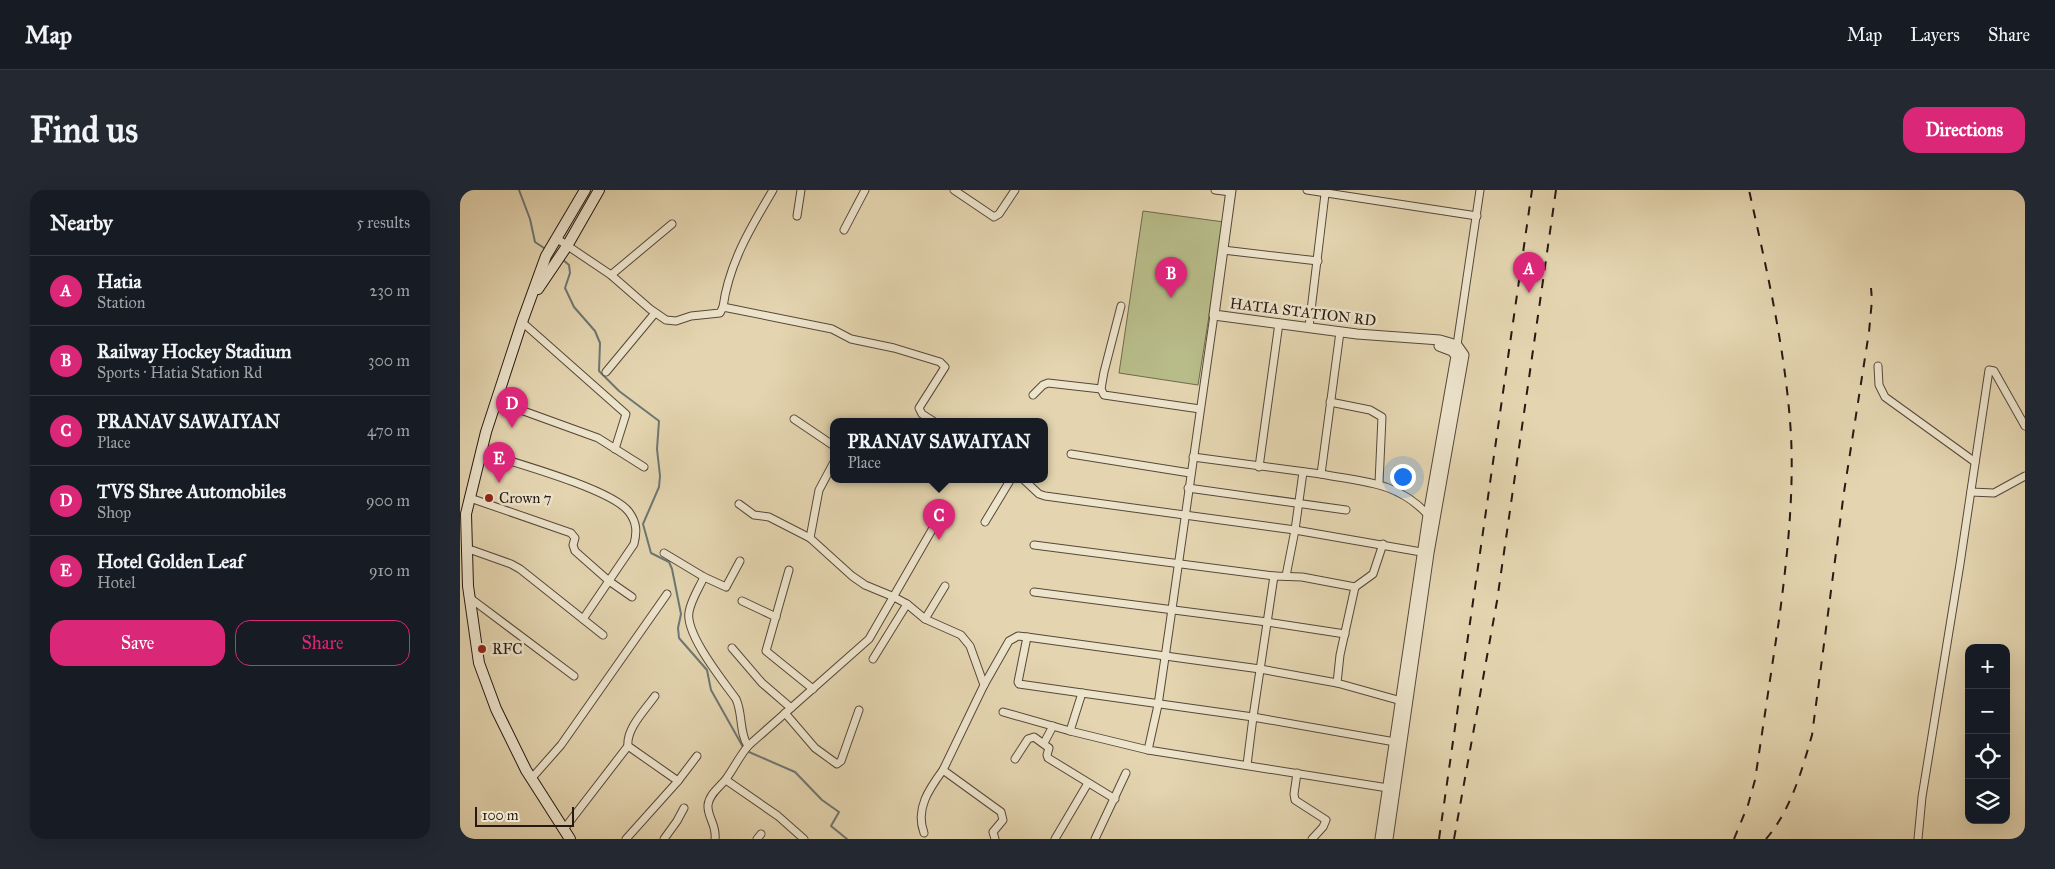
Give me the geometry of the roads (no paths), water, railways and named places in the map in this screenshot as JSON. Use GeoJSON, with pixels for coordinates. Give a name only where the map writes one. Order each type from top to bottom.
{"type":"FeatureCollection","features":[{"type":"Feature","properties":{"kind":"main road"},"geometry":{"type":"LineString","coordinates":[[570,839],[531,778],[496,709],[479,663],[470,598],[466,548],[466,514],[496,401],[546,256],[585,190]]}},
{"type":"Feature","properties":{"kind":"main road"},"geometry":{"type":"LineString","coordinates":[[532,298],[566,249],[598,190]]}},
{"type":"Feature","properties":{"kind":"street"},"geometry":{"type":"LineString","coordinates":[[555,239],[566,249],[611,275],[655,313],[666,320],[676,321],[691,316],[720,313],[723,307],[725,291],[744,239],[773,190]]}},
{"type":"Feature","properties":{"kind":"street"},"geometry":{"type":"LineString","coordinates":[[797,216],[801,190]]}},
{"type":"Feature","properties":{"kind":"street"},"geometry":{"type":"LineString","coordinates":[[844,230],[865,190]]}},
{"type":"Feature","properties":{"kind":"street"},"geometry":{"type":"LineString","coordinates":[[954,190],[994,217],[1000,214],[1015,190]]}},
{"type":"Feature","properties":{"kind":"street"},"geometry":{"type":"LineString","coordinates":[[1215,190],[1231,191]]}},
{"type":"Feature","properties":{"kind":"street"},"geometry":{"type":"LineString","coordinates":[[1307,190],[1477,216]]}},
{"type":"Feature","properties":{"kind":"street"},"geometry":{"type":"LineString","coordinates":[[1457,345],[1480,190]]}},
{"type":"Feature","properties":{"kind":"street","name":"HATIA STATION RD"},"geometry":{"type":"LineString","coordinates":[[1231,191],[1214,315],[1340,332],[1425,340]]}},
{"type":"Feature","properties":{"kind":"street"},"geometry":{"type":"LineString","coordinates":[[1309,327],[1325,194]]}},
{"type":"Feature","properties":{"kind":"street"},"geometry":{"type":"LineString","coordinates":[[611,275],[672,224]]}},
{"type":"Feature","properties":{"kind":"street"},"geometry":{"type":"LineString","coordinates":[[1223,250],[1318,261]]}},
{"type":"Feature","properties":{"kind":"street"},"geometry":{"type":"LineString","coordinates":[[1121,306],[1101,389],[1104,395],[1200,409]]}},
{"type":"Feature","properties":{"kind":"street"},"geometry":{"type":"LineString","coordinates":[[723,307],[832,329],[851,339],[900,350],[940,362],[945,367],[919,408],[922,414],[928,418]]}},
{"type":"Feature","properties":{"kind":"street"},"geometry":{"type":"LineString","coordinates":[[606,372],[655,313]]}},
{"type":"Feature","properties":{"kind":"street"},"geometry":{"type":"LineString","coordinates":[[1148,750],[1158,705],[1214,315]]}},
{"type":"Feature","properties":{"kind":"street"},"geometry":{"type":"LineString","coordinates":[[522,322],[626,414],[615,449]]}},
{"type":"Feature","properties":{"kind":"street"},"geometry":{"type":"LineString","coordinates":[[1258,466],[1279,323]]}},
{"type":"Feature","properties":{"kind":"street"},"geometry":{"type":"LineString","coordinates":[[1321,474],[1340,332]]}},
{"type":"Feature","properties":{"kind":"street"},"geometry":{"type":"LineString","coordinates":[[1388,839],[1426,553],[1464,355],[1457,345],[1440,340],[1425,340]]}},
{"type":"Feature","properties":{"kind":"street"},"geometry":{"type":"LineString","coordinates":[[1425,340],[1429,343],[1446,347],[1456,356],[1428,515],[1426,553]]}},
{"type":"Feature","properties":{"kind":"street"},"geometry":{"type":"LineString","coordinates":[[1878,366],[1879,385],[1885,397],[1975,462]]}},
{"type":"Feature","properties":{"kind":"street"},"geometry":{"type":"LineString","coordinates":[[1918,839],[1922,797],[1989,370],[1994,371],[2025,426]]}},
{"type":"Feature","properties":{"kind":"street"},"geometry":{"type":"LineString","coordinates":[[1033,395],[1043,385],[1048,383],[1101,389]]}},
{"type":"Feature","properties":{"kind":"street"},"geometry":{"type":"LineString","coordinates":[[496,401],[598,438],[644,467]]}},
{"type":"Feature","properties":{"kind":"street"},"geometry":{"type":"LineString","coordinates":[[1330,402],[1370,410],[1382,417],[1379,483]]}},
{"type":"Feature","properties":{"kind":"street"},"geometry":{"type":"LineString","coordinates":[[794,419],[830,443]]}},
{"type":"Feature","properties":{"kind":"street"},"geometry":{"type":"LineString","coordinates":[[481,452],[580,484],[628,510],[636,524],[637,535],[634,544],[583,619]]}},
{"type":"Feature","properties":{"kind":"street"},"geometry":{"type":"LineString","coordinates":[[1071,454],[1190,473]]}},
{"type":"Feature","properties":{"kind":"street"},"geometry":{"type":"LineString","coordinates":[[1193,457],[1379,483],[1419,505],[1428,515]]}},
{"type":"Feature","properties":{"kind":"street"},"geometry":{"type":"LineString","coordinates":[[810,538],[819,490],[830,469]]}},
{"type":"Feature","properties":{"kind":"street"},"geometry":{"type":"LineString","coordinates":[[1286,576],[1303,472]]}},
{"type":"Feature","properties":{"kind":"street"},"geometry":{"type":"LineString","coordinates":[[1971,492],[1994,493],[2025,476]]}},
{"type":"Feature","properties":{"kind":"street"},"geometry":{"type":"LineString","coordinates":[[985,522],[1009,483]]}},
{"type":"Feature","properties":{"kind":"street"},"geometry":{"type":"LineString","coordinates":[[1027,483],[1039,494],[1045,496],[1295,530],[1426,553]]}},
{"type":"Feature","properties":{"kind":"street"},"geometry":{"type":"LineString","coordinates":[[1188,488],[1346,510]]}},
{"type":"Feature","properties":{"kind":"street"},"geometry":{"type":"LineString","coordinates":[[470,498],[571,533],[575,538],[573,545],[575,551],[632,597]]}},
{"type":"Feature","properties":{"kind":"street"},"geometry":{"type":"LineString","coordinates":[[738,504],[754,514],[769,517],[810,538],[859,581],[870,588],[907,604],[925,619],[965,639],[984,685]]}},
{"type":"Feature","properties":{"kind":"street"},"geometry":{"type":"LineString","coordinates":[[715,839],[716,831],[708,808],[711,797],[726,780],[739,757],[748,746],[866,643],[937,521]]}},
{"type":"Feature","properties":{"kind":"street"},"geometry":{"type":"LineString","coordinates":[[1337,683],[1355,587],[1374,574],[1383,544]]}},
{"type":"Feature","properties":{"kind":"street"},"geometry":{"type":"LineString","coordinates":[[1034,545],[1179,562],[1274,576],[1302,577],[1355,587]]}},
{"type":"Feature","properties":{"kind":"street"},"geometry":{"type":"LineString","coordinates":[[466,548],[520,569],[603,635]]}},
{"type":"Feature","properties":{"kind":"street"},"geometry":{"type":"LineString","coordinates":[[664,553],[704,577],[726,587],[740,561]]}},
{"type":"Feature","properties":{"kind":"street"},"geometry":{"type":"LineString","coordinates":[[789,570],[766,651],[813,689]]}},
{"type":"Feature","properties":{"kind":"street"},"geometry":{"type":"LineString","coordinates":[[1246,765],[1274,576]]}},
{"type":"Feature","properties":{"kind":"street"},"geometry":{"type":"LineString","coordinates":[[704,577],[690,609],[689,620],[701,648],[738,703],[744,738],[748,746]]}},
{"type":"Feature","properties":{"kind":"street"},"geometry":{"type":"LineString","coordinates":[[925,619],[945,586]]}},
{"type":"Feature","properties":{"kind":"street"},"geometry":{"type":"LineString","coordinates":[[1034,592],[1172,609],[1345,634]]}},
{"type":"Feature","properties":{"kind":"street"},"geometry":{"type":"LineString","coordinates":[[531,778],[561,745],[667,594]]}},
{"type":"Feature","properties":{"kind":"street"},"geometry":{"type":"LineString","coordinates":[[470,598],[574,676]]}},
{"type":"Feature","properties":{"kind":"street"},"geometry":{"type":"LineString","coordinates":[[742,601],[776,617]]}},
{"type":"Feature","properties":{"kind":"street"},"geometry":{"type":"LineString","coordinates":[[873,659],[907,604]]}},
{"type":"Feature","properties":{"kind":"street"},"geometry":{"type":"LineString","coordinates":[[924,833],[921,819],[925,795],[943,770],[984,685],[1009,641],[1018,636],[1260,669],[1337,683],[1405,702]]}},
{"type":"Feature","properties":{"kind":"street"},"geometry":{"type":"LineString","coordinates":[[1027,637],[1018,682],[1020,684],[1253,717],[1395,742]]}},
{"type":"Feature","properties":{"kind":"street"},"geometry":{"type":"LineString","coordinates":[[732,648],[788,710],[815,748],[832,762],[838,764],[840,761],[859,710]]}},
{"type":"Feature","properties":{"kind":"street"},"geometry":{"type":"LineString","coordinates":[[1070,730],[1082,693]]}},
{"type":"Feature","properties":{"kind":"street"},"geometry":{"type":"LineString","coordinates":[[564,829],[628,746],[627,739],[630,732],[655,696]]}},
{"type":"Feature","properties":{"kind":"street"},"geometry":{"type":"LineString","coordinates":[[1380,839],[1395,742],[1405,702]]}},
{"type":"Feature","properties":{"kind":"street"},"geometry":{"type":"LineString","coordinates":[[1003,712],[1148,750],[1388,788]]}},
{"type":"Feature","properties":{"kind":"street"},"geometry":{"type":"LineString","coordinates":[[1044,743],[1054,726]]}},
{"type":"Feature","properties":{"kind":"street"},"geometry":{"type":"LineString","coordinates":[[1015,759],[1030,737],[1034,737],[1049,748],[1048,758],[1115,799]]}},
{"type":"Feature","properties":{"kind":"street"},"geometry":{"type":"LineString","coordinates":[[628,746],[678,781]]}},
{"type":"Feature","properties":{"kind":"street"},"geometry":{"type":"LineString","coordinates":[[626,839],[678,781],[697,756]]}},
{"type":"Feature","properties":{"kind":"street"},"geometry":{"type":"LineString","coordinates":[[943,770],[1000,812],[1003,820],[993,832],[995,839]]}},
{"type":"Feature","properties":{"kind":"street"},"geometry":{"type":"LineString","coordinates":[[1095,839],[1126,772]]}},
{"type":"Feature","properties":{"kind":"street"},"geometry":{"type":"LineString","coordinates":[[1297,773],[1295,800],[1326,820],[1323,827],[1312,839]]}},
{"type":"Feature","properties":{"kind":"street"},"geometry":{"type":"LineString","coordinates":[[726,780],[778,816],[804,839]]}},
{"type":"Feature","properties":{"kind":"street"},"geometry":{"type":"LineString","coordinates":[[1055,839],[1088,783]]}},
{"type":"Feature","properties":{"kind":"street"},"geometry":{"type":"LineString","coordinates":[[664,839],[684,808]]}},
{"type":"Feature","properties":{"kind":"waterway"},"geometry":{"type":"LineString","coordinates":[[519,190],[530,219],[535,242],[547,250]]}},
{"type":"Feature","properties":{"kind":"waterway"},"geometry":{"type":"LineString","coordinates":[[562,259],[569,265],[570,273],[565,288],[574,307],[595,331],[600,343],[599,371],[619,391],[659,421],[657,449],[660,476],[659,487],[643,524],[651,553],[669,562],[672,569],[681,614],[678,628],[679,638],[707,670],[711,690],[743,747]]}},
{"type":"Feature","properties":{"kind":"waterway"},"geometry":{"type":"LineString","coordinates":[[749,752],[795,772],[822,800],[839,812],[831,826],[847,839]]}},
{"type":"Feature","properties":{"kind":"railway"},"geometry":{"type":"LineString","coordinates":[[1439,839],[1532,190]]}},
{"type":"Feature","properties":{"kind":"railway"},"geometry":{"type":"LineString","coordinates":[[1454,839],[1497,601],[1556,190]]}},
{"type":"Feature","properties":{"kind":"railway"},"geometry":{"type":"LineString","coordinates":[[1734,839],[1748,805],[1755,780],[1782,597],[1792,481],[1791,435],[1785,373],[1775,312],[1749,190]]}},
{"type":"Feature","properties":{"kind":"railway"},"geometry":{"type":"LineString","coordinates":[[1766,839],[1775,828],[1789,803],[1800,776],[1812,735],[1844,492],[1869,332],[1872,300],[1871,288]]}},
{"type":"Feature","properties":{"kind":"place","name":"Hatia"},"geometry":{"type":"Point","coordinates":[1529,293]}},
{"type":"Feature","properties":{"kind":"place","name":"Railway Hockey Stadium"},"geometry":{"type":"Point","coordinates":[1171,298]}},
{"type":"Feature","properties":{"kind":"place","name":"TVS Shree Automobiles"},"geometry":{"type":"Point","coordinates":[512,428]}},
{"type":"Feature","properties":{"kind":"place","name":"Hotel Golden Leaf"},"geometry":{"type":"Point","coordinates":[499,483]}},
{"type":"Feature","properties":{"kind":"place","name":"Crown 7"},"geometry":{"type":"Point","coordinates":[489,498]}},
{"type":"Feature","properties":{"kind":"place","name":"PRANAV SAWAIYAN"},"geometry":{"type":"Point","coordinates":[939,540]}},
{"type":"Feature","properties":{"kind":"place","name":"RFC"},"geometry":{"type":"Point","coordinates":[482,649]}}]}
